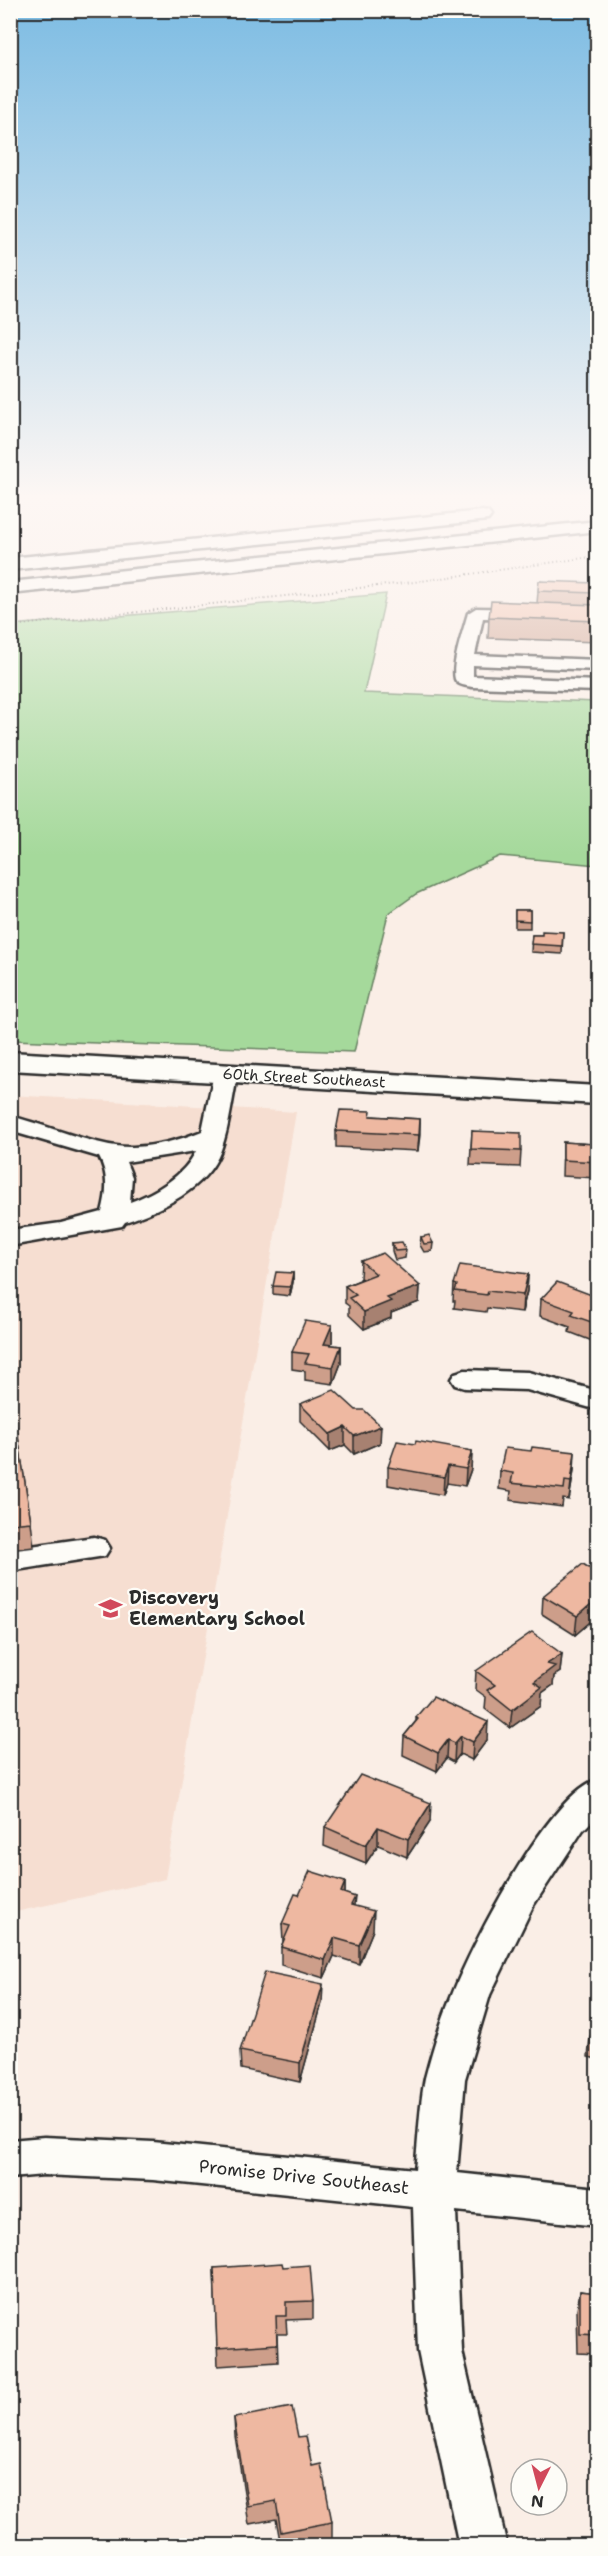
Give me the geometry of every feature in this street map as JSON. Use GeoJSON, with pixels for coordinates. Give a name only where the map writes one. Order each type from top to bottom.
{"type":"FeatureCollection","features":[{"type":"Feature","properties":{"kind":"main road","name":"60th Street Southeast"},"geometry":{"type":"LineString","coordinates":[[10,1061],[597,1095]]}},
{"type":"Feature","properties":{"kind":"street"},"geometry":{"type":"LineString","coordinates":[[475,617],[465,660],[464,677],[468,681],[597,686]]}},
{"type":"Feature","properties":{"kind":"street"},"geometry":{"type":"LineString","coordinates":[[465,660],[597,665]]}},
{"type":"Feature","properties":{"kind":"street"},"geometry":{"type":"LineString","coordinates":[[10,1238],[113,1220],[178,1188],[193,1175],[206,1156],[226,1073]]}},
{"type":"Feature","properties":{"kind":"street"},"geometry":{"type":"LineString","coordinates":[[10,1123],[108,1152],[132,1155],[157,1153],[184,1147],[211,1136]]}},
{"type":"Feature","properties":{"kind":"street"},"geometry":{"type":"LineString","coordinates":[[108,1152],[117,1166],[120,1191],[113,1220]]}},
{"type":"Feature","properties":{"kind":"street"},"geometry":{"type":"LineString","coordinates":[[465,1379],[528,1381],[597,1401]]}},
{"type":"Feature","properties":{"kind":"street"},"geometry":{"type":"LineString","coordinates":[[10,1560],[94,1548]]}},
{"type":"Feature","properties":{"kind":"street"},"geometry":{"type":"LineString","coordinates":[[483,2546],[440,2351],[434,2191],[445,2079],[471,1995],[518,1898],[570,1820],[597,1793]]}},
{"type":"Feature","properties":{"kind":"street","name":"Promise Drive Southeast"},"geometry":{"type":"LineString","coordinates":[[10,2160],[44,2156],[153,2161],[597,2207]]}},
{"type":"Feature","properties":{"kind":"path"},"geometry":{"type":"LineString","coordinates":[[10,626],[105,617]]}},
{"type":"Feature","properties":{"kind":"shaded area","name":"Discovery Elementary School"},"geometry":{"type":"Polygon","coordinates":[[[10,1095],[296,1112],[165,1879],[11,1913],[10,1095]]]}},
{"type":"Feature","properties":{"kind":"green space"},"geometry":{"type":"Polygon","coordinates":[[[104,617],[381,617],[364,693],[597,702],[597,865],[500,856],[416,894],[388,914],[354,1052],[11,1040],[11,625],[104,617]]]}},
{"type":"Feature","properties":{"kind":"building"},"geometry":{"type":"Polygon","coordinates":[[[497,617],[597,617],[597,621],[497,617]]]}},
{"type":"Feature","properties":{"kind":"building"},"geometry":{"type":"Polygon","coordinates":[[[515,910],[530,910],[530,921],[515,920],[515,910]]]}},
{"type":"Feature","properties":{"kind":"building"},"geometry":{"type":"Polygon","coordinates":[[[542,931],[563,932],[562,946],[531,944],[532,935],[542,935],[542,931]]]}},
{"type":"Feature","properties":{"kind":"building"},"geometry":{"type":"Polygon","coordinates":[[[340,1110],[371,1111],[370,1116],[420,1119],[419,1135],[336,1131],[340,1110]]]}},
{"type":"Feature","properties":{"kind":"building"},"geometry":{"type":"Polygon","coordinates":[[[472,1131],[521,1133],[521,1151],[471,1149],[472,1131]]]}},
{"type":"Feature","properties":{"kind":"building"},"geometry":{"type":"Polygon","coordinates":[[[594,1136],[597,1136],[597,1162],[563,1160],[563,1142],[594,1144],[594,1136]]]}},
{"type":"Feature","properties":{"kind":"building"},"geometry":{"type":"Polygon","coordinates":[[[429,1235],[433,1243],[424,1244],[421,1237],[429,1235]]]}},
{"type":"Feature","properties":{"kind":"building"},"geometry":{"type":"Polygon","coordinates":[[[402,1242],[406,1250],[395,1251],[392,1243],[402,1242]]]}},
{"type":"Feature","properties":{"kind":"building"},"geometry":{"type":"Polygon","coordinates":[[[383,1253],[420,1286],[387,1298],[391,1301],[364,1312],[349,1298],[356,1295],[345,1286],[376,1274],[361,1261],[383,1253]]]}},
{"type":"Feature","properties":{"kind":"building"},"geometry":{"type":"Polygon","coordinates":[[[460,1265],[528,1274],[523,1295],[488,1291],[487,1295],[455,1291],[457,1285],[454,1284],[460,1265]]]}},
{"type":"Feature","properties":{"kind":"building"},"geometry":{"type":"Polygon","coordinates":[[[276,1272],[293,1273],[290,1287],[273,1286],[276,1272]]]}},
{"type":"Feature","properties":{"kind":"building"},"geometry":{"type":"Polygon","coordinates":[[[557,1282],[597,1297],[597,1324],[571,1315],[574,1311],[541,1299],[557,1282]]]}},
{"type":"Feature","properties":{"kind":"building"},"geometry":{"type":"Polygon","coordinates":[[[305,1321],[332,1325],[324,1344],[341,1346],[333,1367],[305,1363],[309,1354],[292,1352],[305,1321]]]}},
{"type":"Feature","properties":{"kind":"building"},"geometry":{"type":"Polygon","coordinates":[[[10,1384],[31,1522],[10,1524],[10,1384]]]}},
{"type":"Feature","properties":{"kind":"building"},"geometry":{"type":"Polygon","coordinates":[[[334,1390],[356,1410],[364,1410],[381,1426],[354,1436],[345,1427],[330,1434],[300,1404],[334,1390]]]}},
{"type":"Feature","properties":{"kind":"building"},"geometry":{"type":"Polygon","coordinates":[[[397,1441],[415,1444],[416,1441],[472,1451],[466,1469],[448,1466],[444,1477],[388,1467],[397,1441]]]}},
{"type":"Feature","properties":{"kind":"building"},"geometry":{"type":"Polygon","coordinates":[[[532,1447],[575,1452],[571,1482],[565,1481],[564,1489],[511,1483],[513,1473],[500,1471],[505,1448],[531,1451],[532,1447]]]}},
{"type":"Feature","properties":{"kind":"building"},"geometry":{"type":"Polygon","coordinates":[[[583,1564],[597,1573],[597,1599],[577,1616],[543,1596],[583,1564]]]}},
{"type":"Feature","properties":{"kind":"building"},"geometry":{"type":"Polygon","coordinates":[[[532,1632],[562,1654],[547,1664],[555,1666],[534,1682],[542,1687],[512,1710],[487,1690],[495,1685],[476,1671],[532,1632]]]}},
{"type":"Feature","properties":{"kind":"building"},"geometry":{"type":"Polygon","coordinates":[[[433,1697],[488,1722],[473,1742],[461,1736],[455,1743],[448,1740],[438,1753],[404,1736],[433,1697]]]}},
{"type":"Feature","properties":{"kind":"building"},"geometry":{"type":"Polygon","coordinates":[[[360,1775],[431,1803],[408,1839],[378,1827],[366,1845],[325,1827],[360,1775]]]}},
{"type":"Feature","properties":{"kind":"building"},"geometry":{"type":"Polygon","coordinates":[[[310,1871],[345,1882],[341,1892],[355,1897],[351,1905],[374,1911],[359,1945],[334,1938],[325,1960],[281,1947],[290,1926],[282,1924],[295,1894],[299,1895],[310,1871]]]}},
{"type":"Feature","properties":{"kind":"building"},"geometry":{"type":"Polygon","coordinates":[[[265,1972],[323,1984],[300,2063],[240,2051],[265,1972]]]}},
{"type":"Feature","properties":{"kind":"building"},"geometry":{"type":"Polygon","coordinates":[[[597,2010],[597,2040],[590,2038],[597,2010]]]}},
{"type":"Feature","properties":{"kind":"building"},"geometry":{"type":"Polygon","coordinates":[[[282,2263],[283,2267],[310,2265],[313,2301],[286,2302],[286,2316],[276,2316],[277,2344],[217,2348],[214,2268],[282,2263]]]}},
{"type":"Feature","properties":{"kind":"building"},"geometry":{"type":"Polygon","coordinates":[[[580,2291],[597,2293],[597,2335],[580,2334],[580,2291]]]}},
{"type":"Feature","properties":{"kind":"building"},"geometry":{"type":"Polygon","coordinates":[[[292,2407],[298,2437],[306,2436],[312,2466],[321,2464],[332,2522],[281,2532],[276,2501],[248,2506],[234,2418],[292,2407]]]}},
{"type":"Feature","properties":{"kind":"place","name":"Discovery Elementary School"},"geometry":{"type":"Point","coordinates":[111,1608]}}]}
